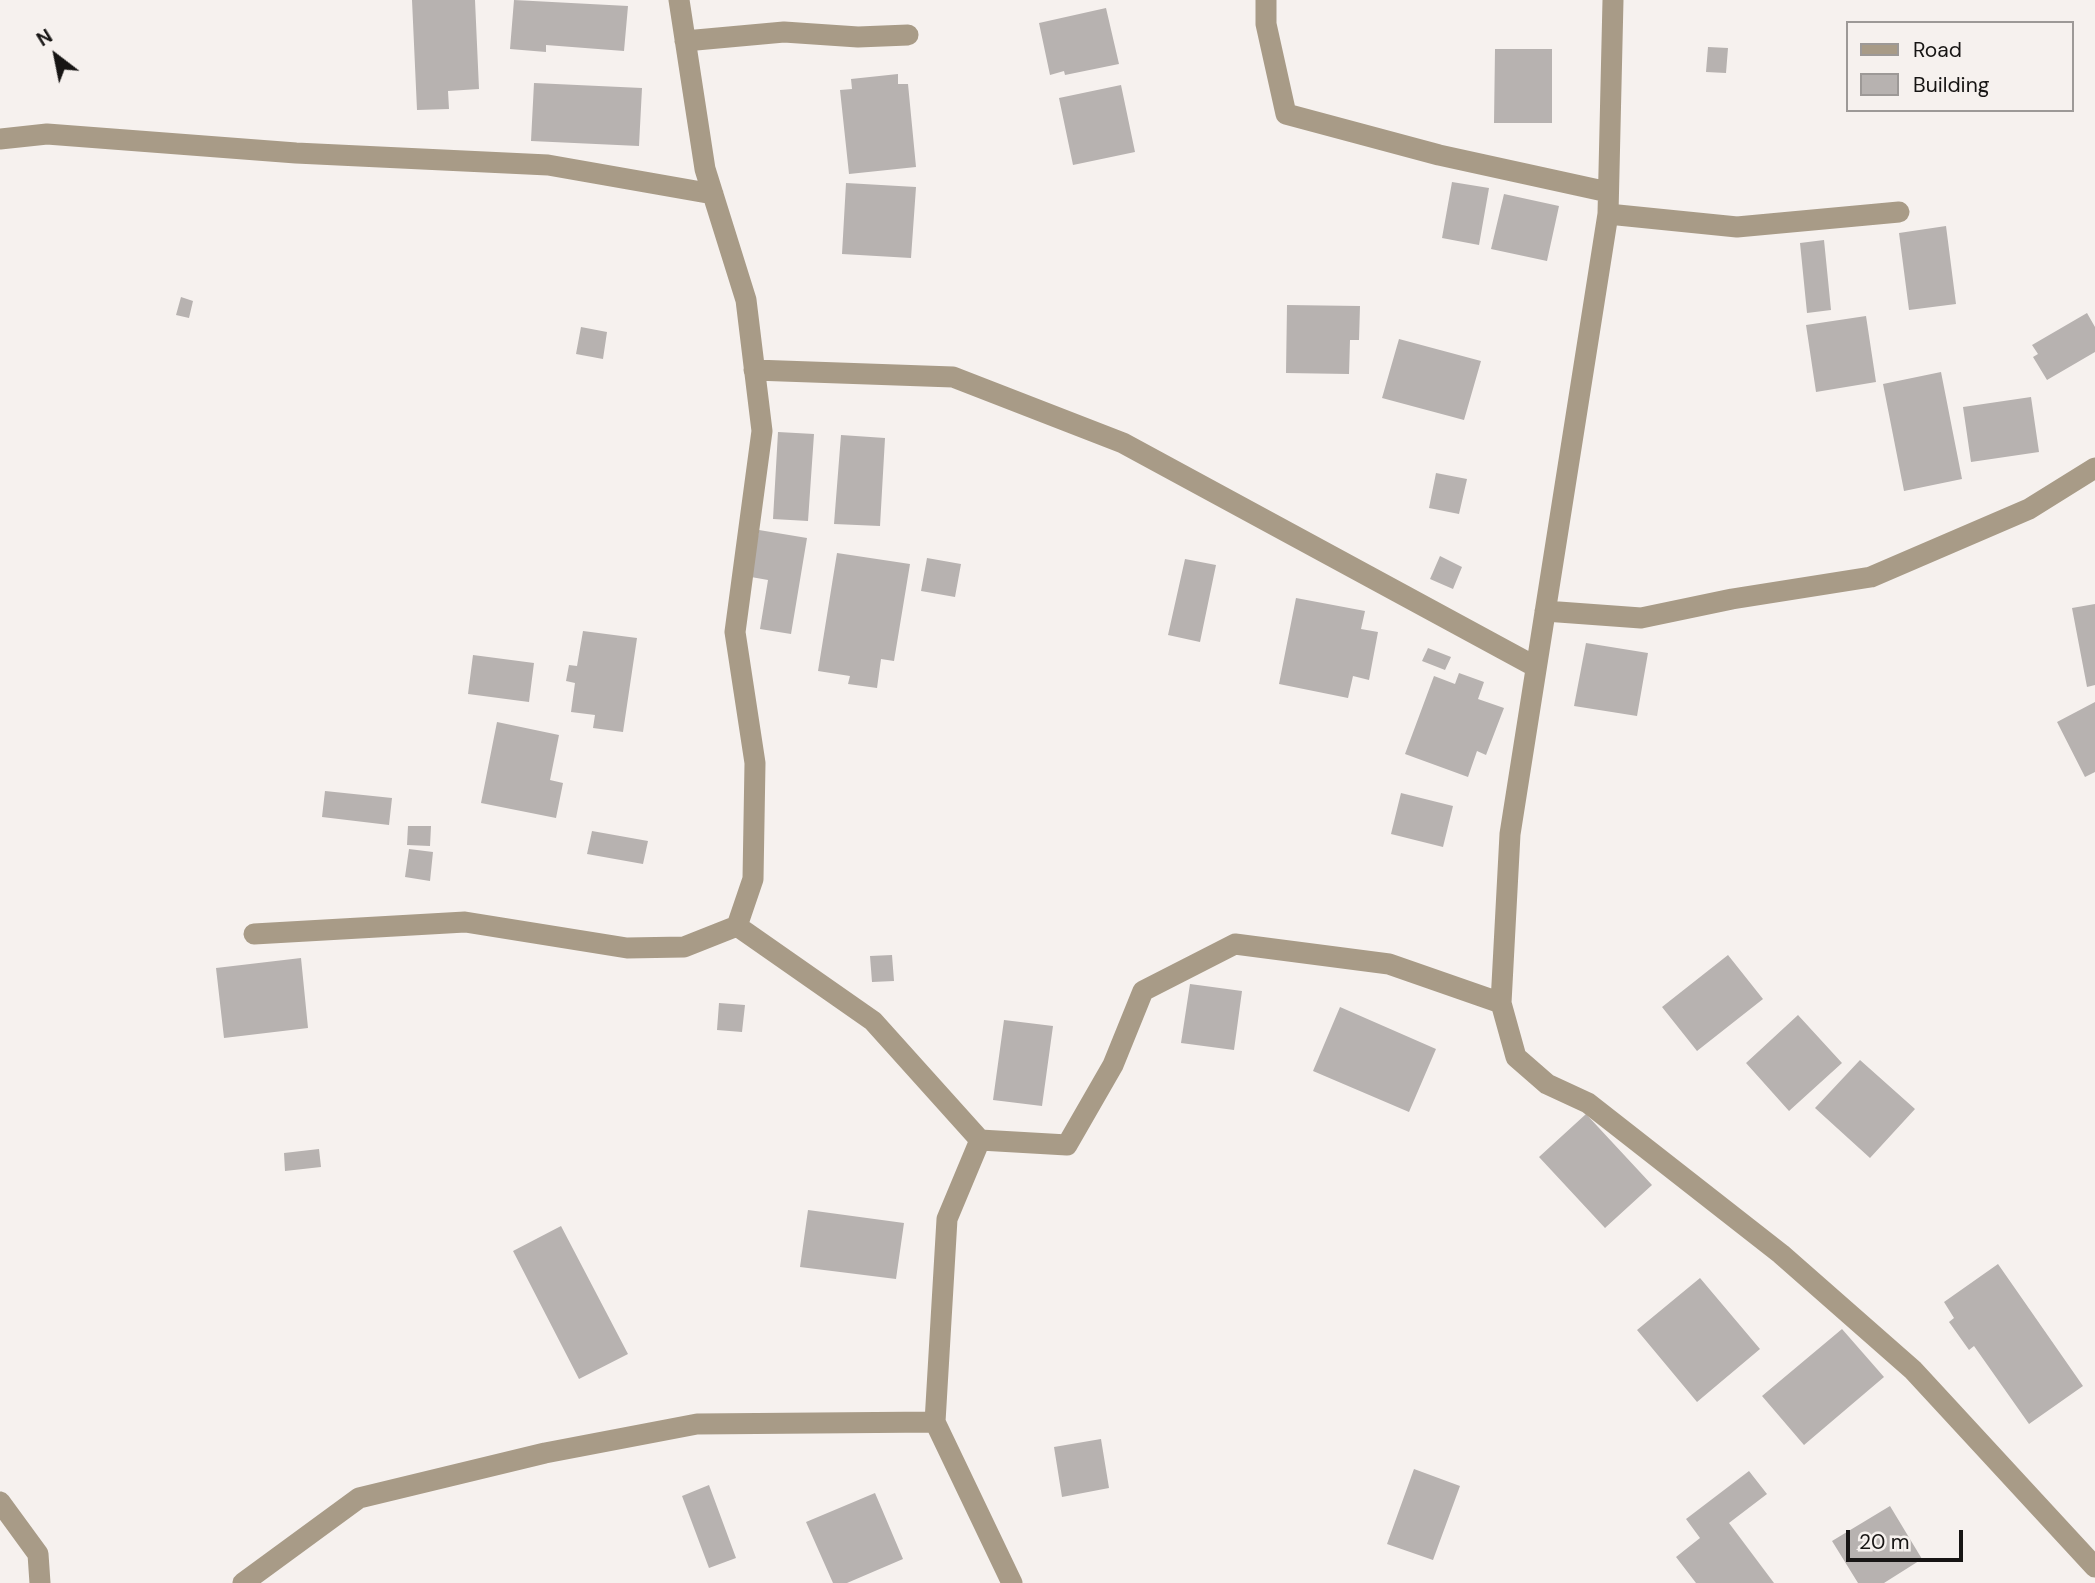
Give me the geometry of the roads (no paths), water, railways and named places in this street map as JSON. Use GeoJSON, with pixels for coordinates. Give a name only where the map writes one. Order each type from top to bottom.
{"type":"FeatureCollection","features":[{"type":"Feature","properties":{"kind":"street"},"geometry":{"type":"LineString","coordinates":[[254,934],[465,922],[627,947],[684,947],[737,926],[753,879],[755,763],[735,632],[762,430],[746,300],[705,169],[679,0]]}},
{"type":"Feature","properties":{"kind":"street"},"geometry":{"type":"LineString","coordinates":[[1266,0],[1266,24],[1286,114],[1439,155],[1608,192]]}},
{"type":"Feature","properties":{"kind":"street"},"geometry":{"type":"LineString","coordinates":[[1613,0],[1608,214],[1510,834],[1501,1003],[1516,1057],[1547,1084],[1588,1104],[1781,1254],[1913,1370],[2095,1567]]}},
{"type":"Feature","properties":{"kind":"street"},"geometry":{"type":"LineString","coordinates":[[685,41],[784,32],[858,37],[908,35]]}},
{"type":"Feature","properties":{"kind":"street"},"geometry":{"type":"LineString","coordinates":[[0,139],[47,134],[296,153],[548,165],[713,194]]}},
{"type":"Feature","properties":{"kind":"street"},"geometry":{"type":"LineString","coordinates":[[1608,214],[1737,227],[1899,212]]}},
{"type":"Feature","properties":{"kind":"street"},"geometry":{"type":"LineString","coordinates":[[754,370],[953,377],[1123,443],[1536,667]]}},
{"type":"Feature","properties":{"kind":"street"},"geometry":{"type":"LineString","coordinates":[[1545,611],[1641,618],[1732,598],[1871,577],[2029,509],[2095,468]]}},
{"type":"Feature","properties":{"kind":"street"},"geometry":{"type":"LineString","coordinates":[[737,926],[873,1021],[980,1140],[1067,1145],[1113,1065],[1143,991],[1235,944],[1390,964],[1501,1003]]}},
{"type":"Feature","properties":{"kind":"street"},"geometry":{"type":"LineString","coordinates":[[980,1140],[947,1219],[935,1422],[1013,1583]]}},
{"type":"Feature","properties":{"kind":"street"},"geometry":{"type":"LineString","coordinates":[[243,1583],[359,1497],[545,1453],[698,1424],[935,1422]]}},
{"type":"Feature","properties":{"kind":"street"},"geometry":{"type":"LineString","coordinates":[[0,1503],[38,1554],[40,1583]]}}]}
